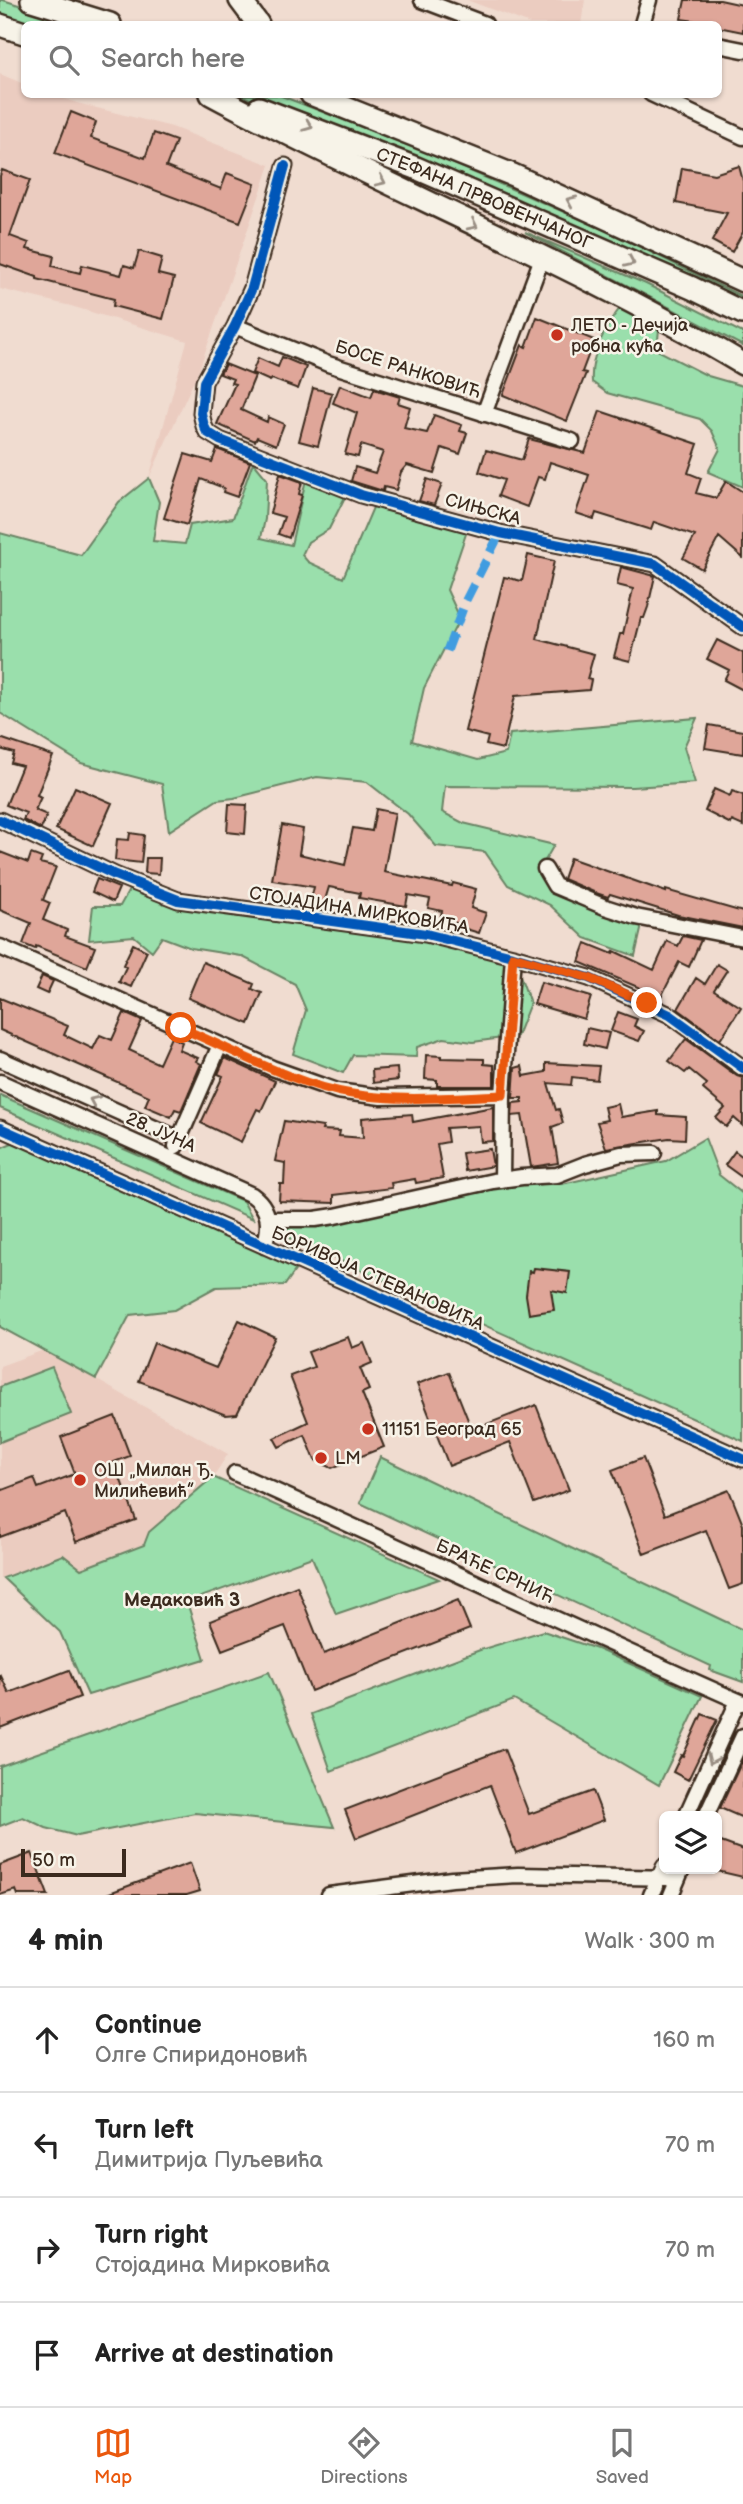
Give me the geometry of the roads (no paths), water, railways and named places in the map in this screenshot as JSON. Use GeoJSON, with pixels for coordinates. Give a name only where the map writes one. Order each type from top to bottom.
{"type":"FeatureCollection","features":[{"type":"Feature","properties":{"kind":"highway"},"geometry":{"type":"LineString","coordinates":[[32,0],[100,21]]}},
{"type":"Feature","properties":{"kind":"highway"},"geometry":{"type":"LineString","coordinates":[[228,0],[237,21]]}},
{"type":"Feature","properties":{"kind":"highway"},"geometry":{"type":"LineString","coordinates":[[240,0],[256,21]]}},
{"type":"Feature","properties":{"kind":"highway"},"geometry":{"type":"LineString","coordinates":[[0,26],[21,32]]}},
{"type":"Feature","properties":{"kind":"highway"},"geometry":{"type":"LineString","coordinates":[[218,98],[315,150],[664,319],[743,364]]}},
{"type":"Feature","properties":{"kind":"highway","name":"СТЕФАНА ПРВОВЕНЧАНОГ"},"geometry":{"type":"LineString","coordinates":[[232,98],[416,168],[692,288],[743,313]]}},
{"type":"Feature","properties":{"kind":"highway","name":"СТЕФАНА ПРВОВЕНЧАНОГ"},"geometry":{"type":"LineString","coordinates":[[321,98],[513,175],[743,281]]}},
{"type":"Feature","properties":{"kind":"street"},"geometry":{"type":"LineString","coordinates":[[422,0],[477,21]]}},
{"type":"Feature","properties":{"kind":"street"},"geometry":{"type":"LineString","coordinates":[[643,21],[649,0]]}},
{"type":"Feature","properties":{"kind":"street"},"geometry":{"type":"LineString","coordinates":[[722,46],[743,50]]}},
{"type":"Feature","properties":{"kind":"street"},"geometry":{"type":"LineString","coordinates":[[660,98],[743,137]]}},
{"type":"Feature","properties":{"kind":"street"},"geometry":{"type":"LineString","coordinates":[[235,326],[252,288],[285,166]]}},
{"type":"Feature","properties":{"kind":"street"},"geometry":{"type":"LineString","coordinates":[[484,414],[542,258]]}},
{"type":"Feature","properties":{"kind":"street","name":"БОСЕ РАНКОВИЋ"},"geometry":{"type":"LineString","coordinates":[[235,326],[328,364],[572,441]]}},
{"type":"Feature","properties":{"kind":"street","name":"СИЊСКА"},"geometry":{"type":"LineString","coordinates":[[235,326],[204,382],[201,413],[207,432],[220,440],[362,495],[500,533],[655,564],[743,627]]}},
{"type":"Feature","properties":{"kind":"street","name":"СТОЈАДИНА МИРКОВИЋА"},"geometry":{"type":"LineString","coordinates":[[0,820],[124,879],[178,900],[426,934],[589,978],[670,1014],[743,1068]]}},
{"type":"Feature","properties":{"kind":"street"},"geometry":{"type":"LineString","coordinates":[[545,869],[555,886],[605,907],[636,917],[743,937]]}},
{"type":"Feature","properties":{"kind":"street"},"geometry":{"type":"LineString","coordinates":[[0,947],[296,1078],[353,1094],[382,1097],[503,1095]]}},
{"type":"Feature","properties":{"kind":"street"},"geometry":{"type":"LineString","coordinates":[[502,1180],[503,1095],[513,956]]}},
{"type":"Feature","properties":{"kind":"street"},"geometry":{"type":"LineString","coordinates":[[170,1157],[220,1045]]}},
{"type":"Feature","properties":{"kind":"street","name":"28. ЈУНА"},"geometry":{"type":"LineString","coordinates":[[0,1059],[179,1139]]}},
{"type":"Feature","properties":{"kind":"street","name":"28. ЈУНА"},"geometry":{"type":"LineString","coordinates":[[0,1082],[256,1198],[267,1211],[268,1219]]}},
{"type":"Feature","properties":{"kind":"street","name":"БОРИВОЈА СТЕВАНОВИЋА"},"geometry":{"type":"LineString","coordinates":[[0,1128],[743,1459]]}},
{"type":"Feature","properties":{"kind":"street"},"geometry":{"type":"LineString","coordinates":[[264,1246],[269,1230],[268,1219],[315,1219],[335,1216],[502,1180],[557,1175],[621,1154],[654,1153]]}},
{"type":"Feature","properties":{"kind":"street","name":"БРАЋЕ СРНИЋ"},"geometry":{"type":"LineString","coordinates":[[235,1472],[545,1616],[741,1702],[689,1811]]}},
{"type":"Feature","properties":{"kind":"street"},"geometry":{"type":"LineString","coordinates":[[708,1811],[743,1736]]}},
{"type":"Feature","properties":{"kind":"street"},"geometry":{"type":"LineString","coordinates":[[329,1895],[427,1881],[505,1875],[659,1872]]}},
{"type":"Feature","properties":{"kind":"street"},"geometry":{"type":"LineString","coordinates":[[651,1895],[661,1874]]}},
{"type":"Feature","properties":{"kind":"street"},"geometry":{"type":"LineString","coordinates":[[671,1895],[680,1874]]}},
{"type":"Feature","properties":{"kind":"place","name":"ЛЕТО - Дечија робна кућа"},"geometry":{"type":"Point","coordinates":[557,335]}},
{"type":"Feature","properties":{"kind":"place","name":"11151 Београд 65"},"geometry":{"type":"Point","coordinates":[368,1429]}},
{"type":"Feature","properties":{"kind":"place","name":"LM"},"geometry":{"type":"Point","coordinates":[321,1458]}},
{"type":"Feature","properties":{"kind":"place","name":"ОШ „Милан Ђ. Милићевић”"},"geometry":{"type":"Point","coordinates":[80,1480]}},
{"type":"Feature","properties":{"kind":"district","name":"Медаковић 3"},"geometry":{"type":"Point","coordinates":[182,1599]}}]}
